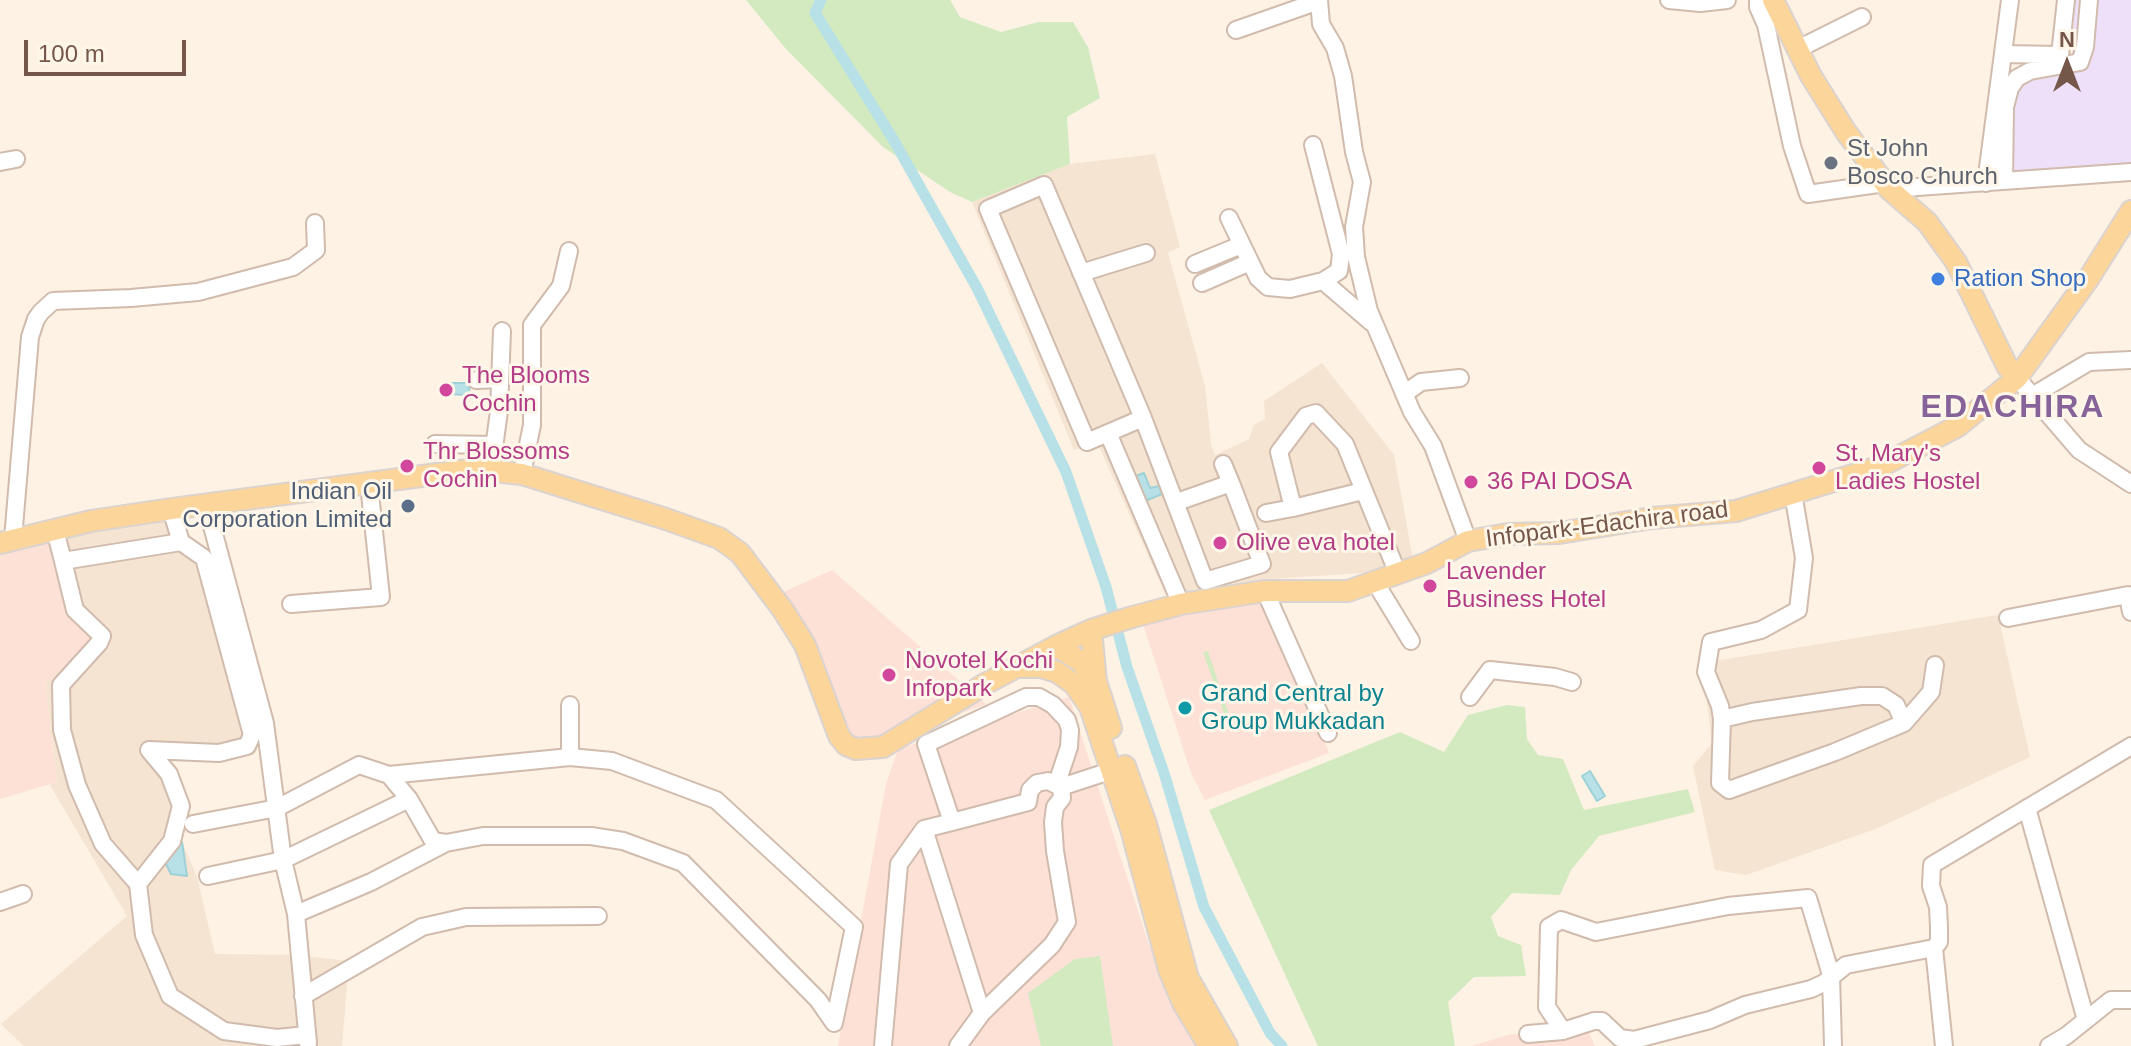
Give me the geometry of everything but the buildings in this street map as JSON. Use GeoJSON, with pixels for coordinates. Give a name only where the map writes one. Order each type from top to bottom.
{"type":"FeatureCollection","features":[{"type":"Feature","properties":{"kind":"main road"},"geometry":{"type":"LineString","coordinates":[[1773,0],[1811,76],[1846,132],[1887,186],[1927,222],[1956,262],[2007,366],[2017,378]]}},
{"type":"Feature","properties":{"kind":"main road","name":"Infopark-Edachira road"},"geometry":{"type":"LineString","coordinates":[[6,541],[171,509],[475,469],[522,474],[719,538],[740,553],[798,632],[839,736],[846,745],[856,749],[883,747],[985,684],[1056,646],[1129,618],[1181,604],[1265,591],[1348,591],[1427,563],[1468,541],[1508,534],[1559,533],[1652,518],[1736,511],[1879,467],[1958,426],[2017,378],[2089,278],[2131,211]]}},
{"type":"Feature","properties":{"kind":"main road"},"geometry":{"type":"LineString","coordinates":[[1094,629],[1096,681],[1146,824],[1152,880],[1174,983],[1209,1046]]}},
{"type":"Feature","properties":{"kind":"main road"},"geometry":{"type":"LineString","coordinates":[[1056,646],[1080,661],[1096,681]]}},
{"type":"Feature","properties":{"kind":"main road"},"geometry":{"type":"LineString","coordinates":[[1020,667],[1041,667],[1057,672],[1083,693],[1188,978],[1227,1046]]}},
{"type":"Feature","properties":{"kind":"street"},"geometry":{"type":"LineString","coordinates":[[1236,30],[1319,0],[1321,24],[1335,48],[1343,76],[1354,152],[1362,182],[1363,191],[1354,227],[1356,257],[1374,325],[1412,412],[1433,446],[1468,541]]}},
{"type":"Feature","properties":{"kind":"street"},"geometry":{"type":"LineString","coordinates":[[1669,0],[1700,3],[1727,0]]}},
{"type":"Feature","properties":{"kind":"street"},"geometry":{"type":"LineString","coordinates":[[1758,0],[1782,106],[1808,194],[1887,186],[1986,183],[2131,172]]}},
{"type":"Feature","properties":{"kind":"street"},"geometry":{"type":"LineString","coordinates":[[1986,183],[2010,0]]}},
{"type":"Feature","properties":{"kind":"street"},"geometry":{"type":"LineString","coordinates":[[2003,54],[2060,55],[2066,0]]}},
{"type":"Feature","properties":{"kind":"street"},"geometry":{"type":"LineString","coordinates":[[2004,181],[2005,107],[2010,88],[2017,78],[2030,71],[2080,62],[2085,47],[2089,0]]}},
{"type":"Feature","properties":{"kind":"street"},"geometry":{"type":"LineString","coordinates":[[1798,49],[1862,17]]}},
{"type":"Feature","properties":{"kind":"street"},"geometry":{"type":"LineString","coordinates":[[1229,218],[1258,278],[1268,287],[1290,289],[1323,281],[1339,271],[1341,254],[1313,145]]}},
{"type":"Feature","properties":{"kind":"street"},"geometry":{"type":"LineString","coordinates":[[1143,418],[1087,442],[988,209],[1044,185],[1143,418],[1205,581],[1262,564],[1223,464]]}},
{"type":"Feature","properties":{"kind":"street"},"geometry":{"type":"LineString","coordinates":[[6,541],[30,337],[41,312],[53,301],[198,292],[293,267],[316,250],[315,223]]}},
{"type":"Feature","properties":{"kind":"street"},"geometry":{"type":"LineString","coordinates":[[1195,264],[1241,245]]}},
{"type":"Feature","properties":{"kind":"street"},"geometry":{"type":"LineString","coordinates":[[522,474],[532,425],[532,325],[561,286],[569,251]]}},
{"type":"Feature","properties":{"kind":"street"},"geometry":{"type":"LineString","coordinates":[[1081,273],[1146,253]]}},
{"type":"Feature","properties":{"kind":"street"},"geometry":{"type":"LineString","coordinates":[[1202,283],[1250,262]]}},
{"type":"Feature","properties":{"kind":"street"},"geometry":{"type":"LineString","coordinates":[[1323,281],[1374,325]]}},
{"type":"Feature","properties":{"kind":"street"},"geometry":{"type":"LineString","coordinates":[[491,470],[502,331]]}},
{"type":"Feature","properties":{"kind":"street"},"geometry":{"type":"LineString","coordinates":[[2032,396],[2089,362],[2131,360]]}},
{"type":"Feature","properties":{"kind":"street"},"geometry":{"type":"LineString","coordinates":[[1404,394],[1421,382],[1460,378]]}},
{"type":"Feature","properties":{"kind":"street"},"geometry":{"type":"LineString","coordinates":[[2017,378],[2079,450],[2131,484]]}},
{"type":"Feature","properties":{"kind":"street"},"geometry":{"type":"LineString","coordinates":[[476,380],[500,379]]}},
{"type":"Feature","properties":{"kind":"street"},"geometry":{"type":"LineString","coordinates":[[1293,508],[1279,452],[1306,416],[1316,413],[1345,444],[1398,574]]}},
{"type":"Feature","properties":{"kind":"street"},"geometry":{"type":"LineString","coordinates":[[1108,433],[1181,604]]}},
{"type":"Feature","properties":{"kind":"street"},"geometry":{"type":"LineString","coordinates":[[435,444],[495,445]]}},
{"type":"Feature","properties":{"kind":"street"},"geometry":{"type":"LineString","coordinates":[[1177,502],[1231,483]]}},
{"type":"Feature","properties":{"kind":"street"},"geometry":{"type":"LineString","coordinates":[[291,604],[381,597],[369,484]]}},
{"type":"Feature","properties":{"kind":"street"},"geometry":{"type":"LineString","coordinates":[[1266,513],[1363,491]]}},
{"type":"Feature","properties":{"kind":"street"},"geometry":{"type":"LineString","coordinates":[[1793,493],[1804,558],[1798,610],[1761,630],[1711,642],[1706,672],[1722,719],[1720,783],[1729,790],[1835,752],[1904,723],[1931,692],[1935,665]]}},
{"type":"Feature","properties":{"kind":"street"},"geometry":{"type":"LineString","coordinates":[[55,530],[75,610],[102,636],[61,685],[62,730],[77,785],[103,844],[138,884],[144,935],[170,996],[224,1031],[307,1040],[296,914],[283,860],[265,723],[206,504]]}},
{"type":"Feature","properties":{"kind":"street"},"geometry":{"type":"LineString","coordinates":[[138,884],[172,841],[181,806],[169,774],[149,750],[219,753],[247,746],[252,735],[204,558],[181,542],[171,509]]}},
{"type":"Feature","properties":{"kind":"street"},"geometry":{"type":"LineString","coordinates":[[63,561],[181,542]]}},
{"type":"Feature","properties":{"kind":"street"},"geometry":{"type":"LineString","coordinates":[[1375,582],[1411,641]]}},
{"type":"Feature","properties":{"kind":"street"},"geometry":{"type":"LineString","coordinates":[[1265,591],[1328,733]]}},
{"type":"Feature","properties":{"kind":"street"},"geometry":{"type":"LineString","coordinates":[[2008,618],[2128,595],[2131,612]]}},
{"type":"Feature","properties":{"kind":"street"},"geometry":{"type":"LineString","coordinates":[[1470,697],[1490,670],[1555,677],[1572,682]]}},
{"type":"Feature","properties":{"kind":"street"},"geometry":{"type":"LineString","coordinates":[[1722,719],[1861,696],[1882,696],[1896,705],[1904,723]]}},
{"type":"Feature","properties":{"kind":"street"},"geometry":{"type":"LineString","coordinates":[[952,822],[926,744],[1026,697],[1039,697],[1053,705],[1067,720],[1069,747],[1059,785],[1062,798],[1055,807],[1053,822],[1067,922],[1052,945],[982,1013],[958,1046]]}},
{"type":"Feature","properties":{"kind":"street"},"geometry":{"type":"LineString","coordinates":[[570,705],[570,757]]}},
{"type":"Feature","properties":{"kind":"street"},"geometry":{"type":"LineString","coordinates":[[1528,1034],[1563,1031],[1602,1021],[1620,1038],[1634,1040],[1710,1020],[1745,1005],[1811,989],[1824,983],[1846,965],[1934,948],[1939,942],[1939,927],[1938,907],[1931,886],[1932,865],[2131,746]]}},
{"type":"Feature","properties":{"kind":"street"},"geometry":{"type":"LineString","coordinates":[[193,824],[277,808],[359,765],[389,775],[570,757],[612,761],[716,800],[854,927],[834,1023],[818,1000],[683,863],[623,841],[591,836],[483,836],[446,843],[371,882],[296,914]]}},
{"type":"Feature","properties":{"kind":"street"},"geometry":{"type":"LineString","coordinates":[[1028,802],[1030,790],[1037,783],[1048,781],[1059,785],[1113,770]]}},
{"type":"Feature","properties":{"kind":"street"},"geometry":{"type":"LineString","coordinates":[[389,775],[409,799],[433,841],[446,843]]}},
{"type":"Feature","properties":{"kind":"street"},"geometry":{"type":"LineString","coordinates":[[208,876],[283,860],[409,799]]}},
{"type":"Feature","properties":{"kind":"street"},"geometry":{"type":"LineString","coordinates":[[883,1046],[899,864],[924,829],[1028,802],[1043,810],[1055,807]]}},
{"type":"Feature","properties":{"kind":"street"},"geometry":{"type":"LineString","coordinates":[[2027,808],[2086,1020]]}},
{"type":"Feature","properties":{"kind":"street"},"geometry":{"type":"LineString","coordinates":[[924,829],[982,1013]]}},
{"type":"Feature","properties":{"kind":"street"},"geometry":{"type":"LineString","coordinates":[[0,902],[23,894]]}},
{"type":"Feature","properties":{"kind":"street"},"geometry":{"type":"LineString","coordinates":[[1563,1031],[1547,1007],[1549,927],[1561,920],[1596,932],[1728,906],[1808,898],[1831,975],[1833,1046]]}},
{"type":"Feature","properties":{"kind":"street"},"geometry":{"type":"LineString","coordinates":[[303,996],[422,927],[466,917],[598,916]]}},
{"type":"Feature","properties":{"kind":"street"},"geometry":{"type":"LineString","coordinates":[[1934,948],[1944,1046]]}},
{"type":"Feature","properties":{"kind":"street"},"geometry":{"type":"LineString","coordinates":[[2049,1046],[2111,1000],[2131,1000]]}},
{"type":"Feature","properties":{"kind":"shaded area"},"geometry":{"type":"Polygon","coordinates":[[[2075,0],[2131,0],[2131,172],[1997,182],[2009,72],[2072,57],[2075,0]]]}},
{"type":"Feature","properties":{"kind":"shaded area"},"geometry":{"type":"Polygon","coordinates":[[[1155,154],[1180,247],[1168,253],[1205,386],[1215,455],[1249,439],[1254,425],[1265,419],[1264,401],[1322,363],[1394,455],[1413,560],[1362,573],[1267,579],[1169,602],[1097,442],[1074,450],[972,202],[1070,164],[1155,154]]]}},
{"type":"Feature","properties":{"kind":"shaded area"},"geometry":{"type":"Polygon","coordinates":[[[171,509],[225,633],[252,735],[237,748],[150,750],[177,795],[182,842],[197,877],[215,954],[294,955],[349,961],[342,1046],[24,1046],[1,1024],[127,916],[50,785],[57,782],[45,683],[75,610],[56,534],[171,509]]]}},
{"type":"Feature","properties":{"kind":"shaded area"},"geometry":{"type":"Polygon","coordinates":[[[56,534],[75,610],[98,636],[45,683],[57,782],[0,799],[0,552],[56,534]]]}},
{"type":"Feature","properties":{"kind":"shaded area","name":"Novotel Kochi Infopark"},"geometry":{"type":"Polygon","coordinates":[[[832,570],[986,704],[880,742],[854,742],[841,727],[779,594],[832,570]]]}},
{"type":"Feature","properties":{"kind":"shaded area"},"geometry":{"type":"Polygon","coordinates":[[[1271,601],[1329,753],[1205,800],[1191,773],[1143,624],[1225,603],[1271,601]]]}},
{"type":"Feature","properties":{"kind":"shaded area"},"geometry":{"type":"Polygon","coordinates":[[[1998,615],[2030,757],[1878,828],[1746,875],[1715,870],[1693,766],[1712,743],[1702,663],[1998,615]]]}},
{"type":"Feature","properties":{"kind":"shaded area"},"geometry":{"type":"Polygon","coordinates":[[[1069,697],[1149,945],[1201,1046],[838,1046],[886,784],[898,749],[1069,697]]]}},
{"type":"Feature","properties":{"kind":"shaded area"},"geometry":{"type":"Polygon","coordinates":[[[1589,1033],[1595,1046],[1471,1046],[1512,1034],[1557,1036],[1589,1033]]]}},
{"type":"Feature","properties":{"kind":"green space"},"geometry":{"type":"Polygon","coordinates":[[[746,0],[950,0],[960,17],[1001,32],[1039,22],[1073,22],[1088,47],[1100,98],[1067,117],[1070,164],[972,202],[950,192],[883,147],[786,49],[746,0]]]}},
{"type":"Feature","properties":{"kind":"green space"},"geometry":{"type":"Polygon","coordinates":[[[1208,651],[1233,727],[1229,728],[1203,652],[1208,651]]]}},
{"type":"Feature","properties":{"kind":"green space"},"geometry":{"type":"Polygon","coordinates":[[[1507,705],[1525,707],[1527,739],[1538,755],[1563,759],[1584,810],[1688,789],[1695,812],[1599,836],[1571,870],[1560,895],[1512,893],[1491,917],[1498,936],[1521,945],[1526,976],[1474,977],[1448,1002],[1455,1046],[1318,1046],[1209,810],[1400,732],[1444,752],[1468,715],[1507,705]]]}},
{"type":"Feature","properties":{"kind":"green space"},"geometry":{"type":"Polygon","coordinates":[[[1100,956],[1113,1046],[1041,1046],[1028,993],[1075,959],[1100,956]]]}},
{"type":"Feature","properties":{"kind":"water"},"geometry":{"type":"Polygon","coordinates":[[[445,383],[470,383],[469,395],[445,394],[445,383]]]}},
{"type":"Feature","properties":{"kind":"water"},"geometry":{"type":"Polygon","coordinates":[[[1144,473],[1150,488],[1159,486],[1162,494],[1145,501],[1136,476],[1144,473]]]}},
{"type":"Feature","properties":{"kind":"water"},"geometry":{"type":"Polygon","coordinates":[[[1590,771],[1605,796],[1597,801],[1582,776],[1590,771]]]}},
{"type":"Feature","properties":{"kind":"water"},"geometry":{"type":"Polygon","coordinates":[[[177,842],[182,842],[187,876],[171,874],[165,862],[177,842]]]}},
{"type":"Feature","properties":{"kind":"waterway"},"geometry":{"type":"LineString","coordinates":[[821,0],[815,13],[893,139],[977,288],[1066,472],[1106,587],[1127,667],[1164,773],[1204,907],[1270,1033],[1282,1046]]}},
{"type":"Feature","properties":{"kind":"place","name":"St John Bosco Church"},"geometry":{"type":"Point","coordinates":[1831,163]}},
{"type":"Feature","properties":{"kind":"place","name":"Ration Shop"},"geometry":{"type":"Point","coordinates":[1938,279]}},
{"type":"Feature","properties":{"kind":"place","name":"The Blooms Cochin"},"geometry":{"type":"Point","coordinates":[446,390]}},
{"type":"Feature","properties":{"kind":"place","name":"Thr Blossoms Cochin"},"geometry":{"type":"Point","coordinates":[407,466]}},
{"type":"Feature","properties":{"kind":"place","name":"St. Mary's Ladies Hostel"},"geometry":{"type":"Point","coordinates":[1819,468]}},
{"type":"Feature","properties":{"kind":"place","name":"36 PAI DOSA"},"geometry":{"type":"Point","coordinates":[1471,482]}},
{"type":"Feature","properties":{"kind":"place","name":"Indian Oil Corporation Limited"},"geometry":{"type":"Point","coordinates":[408,506]}},
{"type":"Feature","properties":{"kind":"place","name":"Olive eva hotel"},"geometry":{"type":"Point","coordinates":[1220,543]}},
{"type":"Feature","properties":{"kind":"place","name":"Lavender Business Hotel"},"geometry":{"type":"Point","coordinates":[1430,586]}},
{"type":"Feature","properties":{"kind":"place","name":"Novotel Kochi Infopark"},"geometry":{"type":"Point","coordinates":[889,675]}},
{"type":"Feature","properties":{"kind":"place","name":"Grand Central by Group Mukkadan"},"geometry":{"type":"Point","coordinates":[1185,708]}},
{"type":"Feature","properties":{"kind":"district","name":"EDACHIRA"},"geometry":{"type":"Point","coordinates":[2013,408]}}]}
